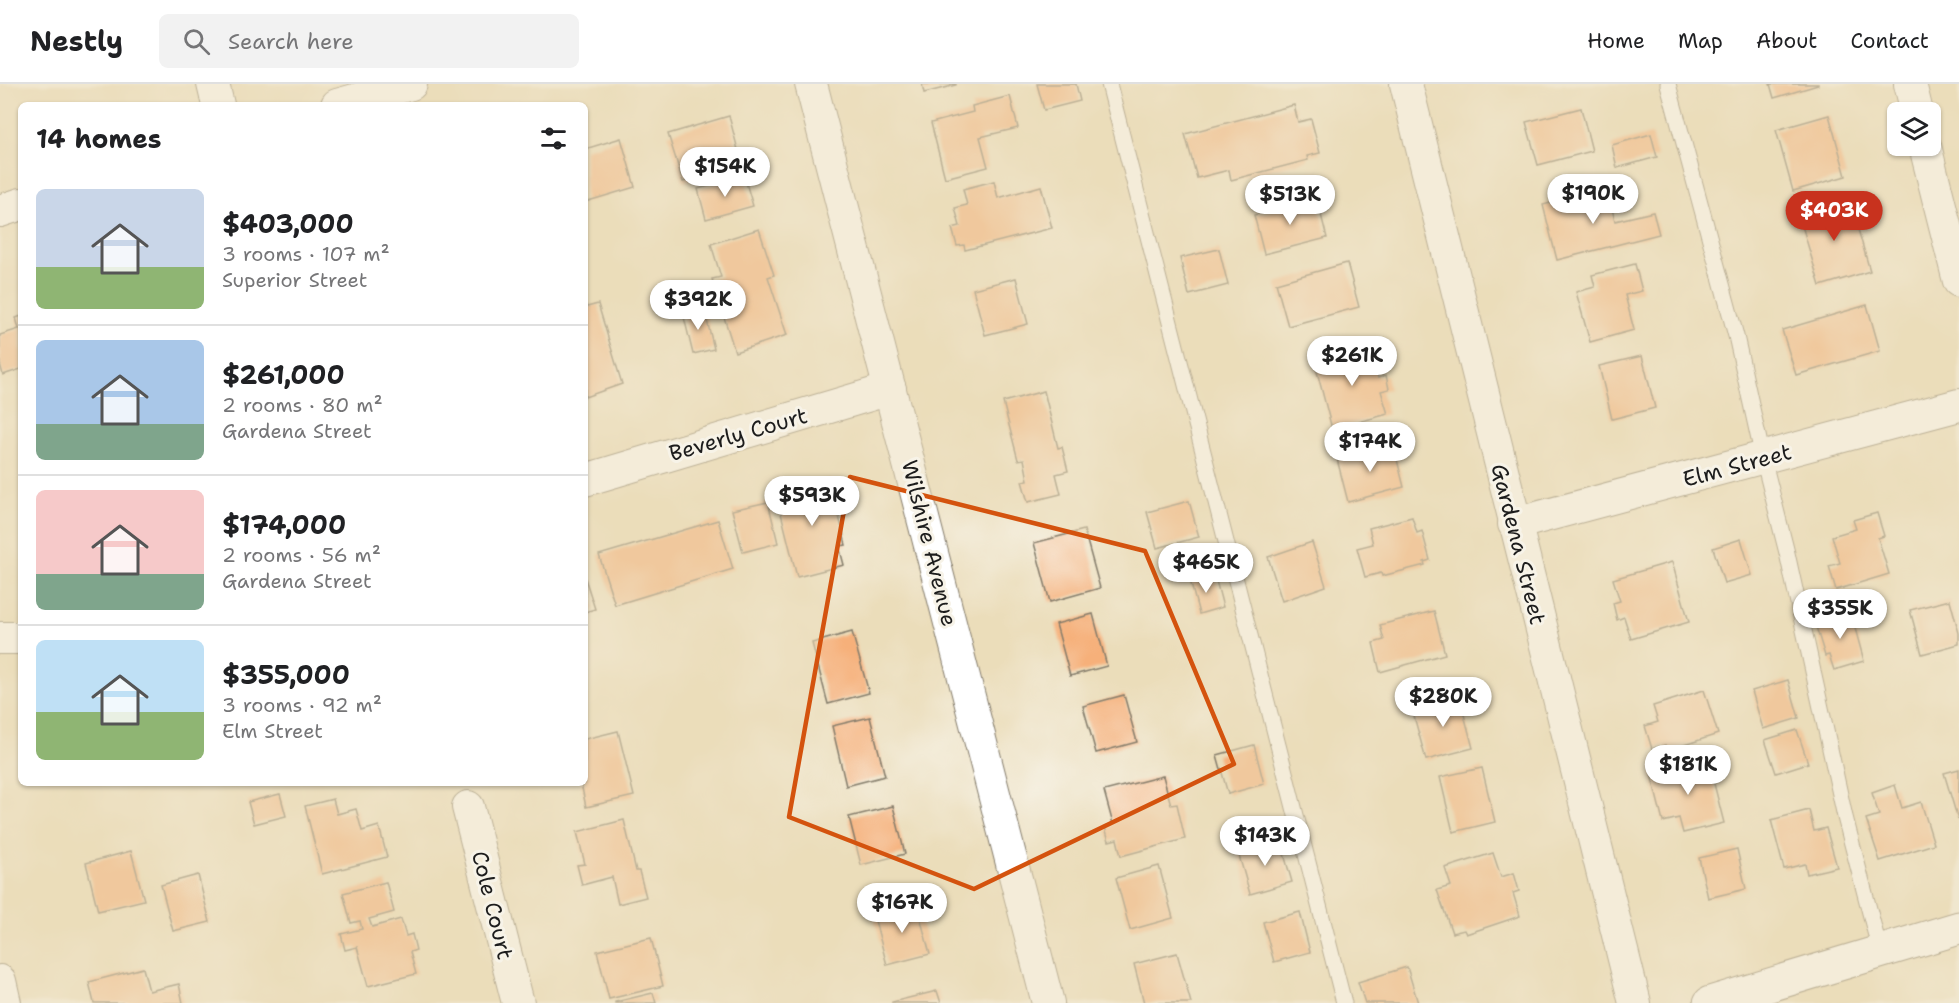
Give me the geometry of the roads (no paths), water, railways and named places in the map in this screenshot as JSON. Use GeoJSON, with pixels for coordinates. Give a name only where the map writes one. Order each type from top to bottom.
{"type":"FeatureCollection","features":[{"type":"Feature","properties":{"kind":"street"},"geometry":{"type":"LineString","coordinates":[[213,84],[217,102]]}},
{"type":"Feature","properties":{"kind":"street"},"geometry":{"type":"LineString","coordinates":[[348,102],[411,84]]}},
{"type":"Feature","properties":{"kind":"street","name":"Wilshire Avenue"},"geometry":{"type":"LineString","coordinates":[[811,84],[1048,1003]]}},
{"type":"Feature","properties":{"kind":"street","name":"Gardena Street"},"geometry":{"type":"LineString","coordinates":[[1406,84],[1635,1003]]}},
{"type":"Feature","properties":{"kind":"street"},"geometry":{"type":"LineString","coordinates":[[1910,84],[1914,102]]}},
{"type":"Feature","properties":{"kind":"street"},"geometry":{"type":"LineString","coordinates":[[1928,156],[1959,281]]}},
{"type":"Feature","properties":{"kind":"street"},"geometry":{"type":"LineString","coordinates":[[0,211],[18,205]]}},
{"type":"Feature","properties":{"kind":"street","name":"Beverly Court"},"geometry":{"type":"LineString","coordinates":[[588,479],[890,389]]}},
{"type":"Feature","properties":{"kind":"street","name":"Elm Street"},"geometry":{"type":"LineString","coordinates":[[1514,524],[1959,405]]}},
{"type":"Feature","properties":{"kind":"street"},"geometry":{"type":"LineString","coordinates":[[0,638],[18,638]]}},
{"type":"Feature","properties":{"kind":"street","name":"Cole Court"},"geometry":{"type":"LineString","coordinates":[[468,807],[518,1003]]}},
{"type":"Feature","properties":{"kind":"street"},"geometry":{"type":"LineString","coordinates":[[1710,1003],[1959,928]]}},
{"type":"Feature","properties":{"kind":"street"},"geometry":{"type":"LineString","coordinates":[[0,981],[5,1003]]}},
{"type":"Feature","properties":{"kind":"lane"},"geometry":{"type":"LineString","coordinates":[[1109,84],[1344,1003]]}},
{"type":"Feature","properties":{"kind":"lane"},"geometry":{"type":"LineString","coordinates":[[1668,84],[1736,336],[1845,817],[1880,951]]}}]}
